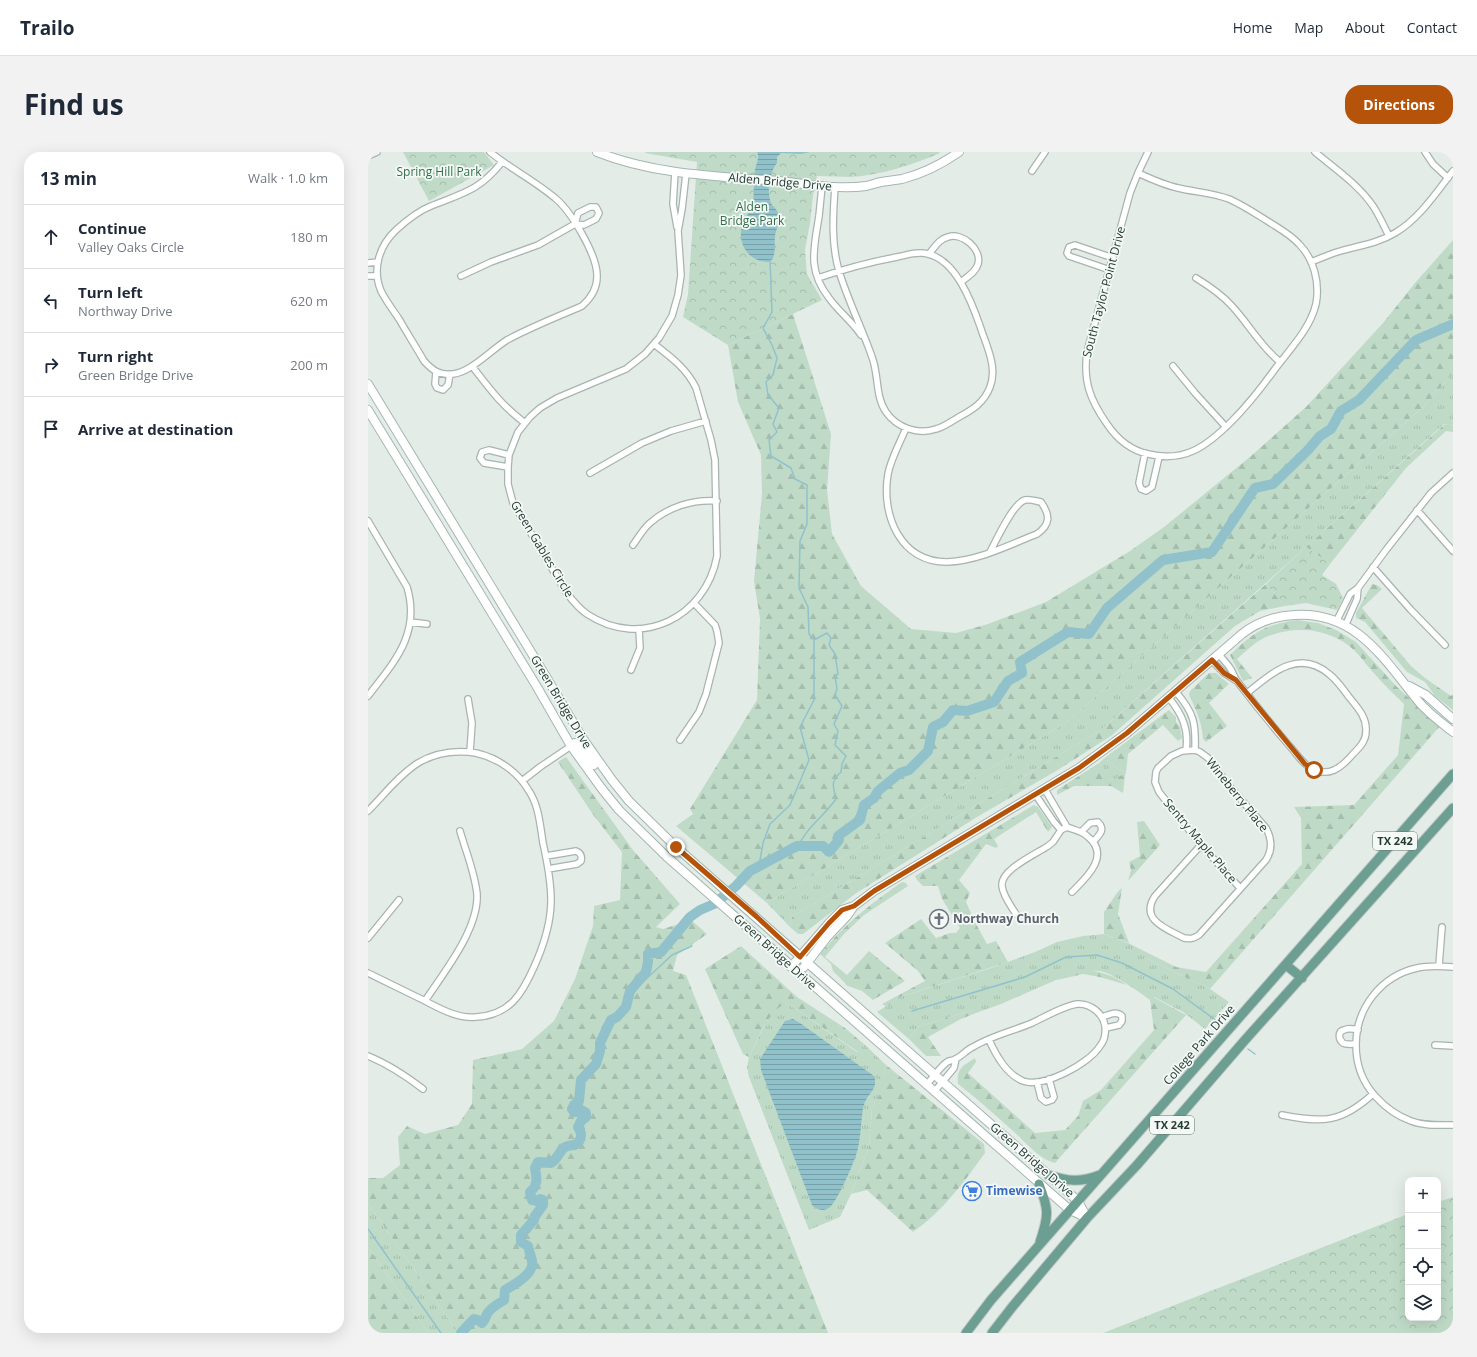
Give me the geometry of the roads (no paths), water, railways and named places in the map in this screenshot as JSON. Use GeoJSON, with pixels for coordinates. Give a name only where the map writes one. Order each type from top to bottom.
{"type":"FeatureCollection","features":[{"type":"Feature","properties":{"kind":"main road","name":"Alden Bridge Drive"},"geometry":{"type":"LineString","coordinates":[[598,152],[641,166],[686,174],[779,181],[822,186],[868,186],[902,179],[928,169],[959,152]]}},
{"type":"Feature","properties":{"kind":"main road","name":"Green Bridge Drive"},"geometry":{"type":"LineString","coordinates":[[368,384],[583,739],[629,801],[676,847],[1078,1201],[1088,1218]]}},
{"type":"Feature","properties":{"kind":"main road","name":"Green Bridge Drive"},"geometry":{"type":"LineString","coordinates":[[368,410],[537,686],[571,746],[619,810],[667,857],[1039,1184],[1070,1210],[1088,1218]]}},
{"type":"Feature","properties":{"kind":"main road"},"geometry":{"type":"LineString","coordinates":[[799,974],[827,937],[847,916],[854,906],[874,891],[1079,768],[1127,733],[1248,629],[1276,618],[1285,615],[1309,614],[1337,620],[1346,624],[1371,644],[1420,703],[1453,732]]}},
{"type":"Feature","properties":{"kind":"main road"},"geometry":{"type":"LineString","coordinates":[[1406,685],[1426,695],[1453,719]]}},
{"type":"Feature","properties":{"kind":"main road"},"geometry":{"type":"LineString","coordinates":[[571,746],[575,743],[579,744],[601,774],[629,801]]}},
{"type":"Feature","properties":{"kind":"main road","name":"College Park Drive"},"geometry":{"type":"LineString","coordinates":[[966,1333],[991,1300],[1453,774]]}},
{"type":"Feature","properties":{"kind":"main road","name":"TX 242"},"geometry":{"type":"LineString","coordinates":[[992,1333],[1088,1218],[1137,1165],[1245,1040],[1453,808]]}},
{"type":"Feature","properties":{"kind":"main road"},"geometry":{"type":"LineString","coordinates":[[791,966],[842,910],[854,906]]}},
{"type":"Feature","properties":{"kind":"main road"},"geometry":{"type":"LineString","coordinates":[[1286,964],[1302,978]]}},
{"type":"Feature","properties":{"kind":"main road"},"geometry":{"type":"LineString","coordinates":[[999,1149],[1005,1137]]}},
{"type":"Feature","properties":{"kind":"main road"},"geometry":{"type":"LineString","coordinates":[[1048,1174],[1067,1180],[1078,1181],[1102,1174]]}},
{"type":"Feature","properties":{"kind":"main road"},"geometry":{"type":"LineString","coordinates":[[1039,1184],[1047,1210],[1047,1221],[1039,1245]]}},
{"type":"Feature","properties":{"kind":"street"},"geometry":{"type":"LineString","coordinates":[[368,156],[377,152]]}},
{"type":"Feature","properties":{"kind":"street"},"geometry":{"type":"LineString","coordinates":[[490,152],[502,162],[554,197],[567,210],[584,237],[596,266],[596,284],[591,297],[582,306],[507,340],[472,366],[460,372],[450,374],[436,372],[424,361],[382,292],[377,276],[378,262],[383,246],[391,235],[408,219],[425,208],[468,192],[486,179],[502,162]]}},
{"type":"Feature","properties":{"kind":"street"},"geometry":{"type":"LineString","coordinates":[[1032,171],[1045,152]]}},
{"type":"Feature","properties":{"kind":"street","name":"South Taylor Point Drive"},"geometry":{"type":"LineString","coordinates":[[1138,173],[1177,188],[1222,197],[1242,206],[1294,238],[1303,248],[1311,262],[1317,281],[1317,295],[1314,309],[1304,331],[1248,404],[1210,442],[1196,450],[1181,455],[1159,457],[1131,448],[1113,433],[1096,408],[1087,385],[1087,352],[1130,193],[1138,173],[1148,152]]}},
{"type":"Feature","properties":{"kind":"street"},"geometry":{"type":"LineString","coordinates":[[1315,152],[1356,186],[1365,196],[1373,206],[1389,236]]}},
{"type":"Feature","properties":{"kind":"street"},"geometry":{"type":"LineString","coordinates":[[1425,152],[1433,164],[1448,178]]}},
{"type":"Feature","properties":{"kind":"street"},"geometry":{"type":"LineString","coordinates":[[1311,262],[1331,254],[1380,240],[1406,226],[1453,171]]}},
{"type":"Feature","properties":{"kind":"street","name":"Green Gables Circle"},"geometry":{"type":"LineString","coordinates":[[654,344],[683,368],[696,388],[706,421],[715,460],[718,550],[715,567],[708,584],[694,603],[672,620],[660,625],[639,629],[618,627],[605,623],[587,614],[566,592],[516,509],[510,495],[508,484],[508,467],[509,454],[514,440],[530,417],[546,404],[626,368],[640,358],[654,344],[669,322],[678,295],[680,269],[678,231],[674,208],[674,172]]}},
{"type":"Feature","properties":{"kind":"street","name":"Green Gables Circle"},"geometry":{"type":"LineString","coordinates":[[678,231],[686,174]]}},
{"type":"Feature","properties":{"kind":"street"},"geometry":{"type":"LineString","coordinates":[[822,186],[813,248],[814,262],[818,278],[828,298],[858,331],[866,344]]}},
{"type":"Feature","properties":{"kind":"street"},"geometry":{"type":"LineString","coordinates":[[818,278],[839,270],[872,261],[915,253],[929,254],[944,264],[961,282],[972,305],[991,361],[992,374],[990,386],[984,398],[976,407],[942,427],[924,431],[906,428],[898,424],[889,416],[882,405],[874,364],[839,270],[833,235],[835,186]]}},
{"type":"Feature","properties":{"kind":"street"},"geometry":{"type":"LineString","coordinates":[[461,276],[491,262],[538,245],[575,224]]}},
{"type":"Feature","properties":{"kind":"street"},"geometry":{"type":"LineString","coordinates":[[929,254],[939,242],[948,237],[957,236],[965,239],[976,251],[978,265],[973,272],[961,282]]}},
{"type":"Feature","properties":{"kind":"street"},"geometry":{"type":"LineString","coordinates":[[1110,270],[1069,256],[1067,252],[1069,247],[1075,245],[1113,258]]}},
{"type":"Feature","properties":{"kind":"street"},"geometry":{"type":"LineString","coordinates":[[368,263],[378,262]]}},
{"type":"Feature","properties":{"kind":"street"},"geometry":{"type":"LineString","coordinates":[[368,276],[377,276]]}},
{"type":"Feature","properties":{"kind":"street"},"geometry":{"type":"LineString","coordinates":[[1196,278],[1222,295],[1242,318],[1266,350],[1280,362]]}},
{"type":"Feature","properties":{"kind":"street"},"geometry":{"type":"LineString","coordinates":[[472,366],[498,399],[525,423]]}},
{"type":"Feature","properties":{"kind":"street"},"geometry":{"type":"LineString","coordinates":[[1173,366],[1200,399],[1226,427]]}},
{"type":"Feature","properties":{"kind":"street"},"geometry":{"type":"LineString","coordinates":[[436,372],[435,384],[437,388],[443,390],[448,386],[450,374]]}},
{"type":"Feature","properties":{"kind":"street"},"geometry":{"type":"LineString","coordinates":[[590,473],[642,443],[671,431],[706,421]]}},
{"type":"Feature","properties":{"kind":"street"},"geometry":{"type":"LineString","coordinates":[[906,428],[890,466],[887,481],[889,508],[895,529],[901,540],[909,549],[918,555],[936,561],[948,562],[963,560],[979,556],[990,552],[1037,534],[1045,529],[1048,520],[1046,510],[1041,502],[1024,500],[1016,507],[990,552]]}},
{"type":"Feature","properties":{"kind":"street"},"geometry":{"type":"LineString","coordinates":[[508,467],[484,463],[480,458],[482,452],[489,450],[509,454]]}},
{"type":"Feature","properties":{"kind":"street"},"geometry":{"type":"LineString","coordinates":[[1145,453],[1138,483],[1141,489],[1146,491],[1152,487],[1159,457]]}},
{"type":"Feature","properties":{"kind":"street"},"geometry":{"type":"LineString","coordinates":[[1337,620],[1350,594],[1358,588],[1431,493],[1453,473]]}},
{"type":"Feature","properties":{"kind":"street"},"geometry":{"type":"LineString","coordinates":[[633,545],[649,524],[661,515],[692,502],[717,501]]}},
{"type":"Feature","properties":{"kind":"street"},"geometry":{"type":"LineString","coordinates":[[1417,510],[1453,551]]}},
{"type":"Feature","properties":{"kind":"street"},"geometry":{"type":"LineString","coordinates":[[368,521],[407,587],[411,608],[406,641],[400,654],[368,696]]}},
{"type":"Feature","properties":{"kind":"street"},"geometry":{"type":"LineString","coordinates":[[1373,568],[1445,646]]}},
{"type":"Feature","properties":{"kind":"street"},"geometry":{"type":"LineString","coordinates":[[1346,624],[1357,599],[1358,588]]}},
{"type":"Feature","properties":{"kind":"street"},"geometry":{"type":"LineString","coordinates":[[680,740],[699,712],[706,694],[718,643],[715,625],[694,603]]}},
{"type":"Feature","properties":{"kind":"street"},"geometry":{"type":"LineString","coordinates":[[410,622],[427,624]]}},
{"type":"Feature","properties":{"kind":"street"},"geometry":{"type":"LineString","coordinates":[[631,670],[640,648],[639,629]]}},
{"type":"Feature","properties":{"kind":"street"},"geometry":{"type":"LineString","coordinates":[[1219,654],[1230,667],[1236,680],[1247,694],[1305,764],[1314,770],[1327,772],[1339,768],[1344,765],[1362,745],[1366,731],[1364,717],[1335,680],[1329,674],[1316,666],[1310,664],[1296,664],[1281,668],[1275,671],[1247,694]]}},
{"type":"Feature","properties":{"kind":"street"},"geometry":{"type":"LineString","coordinates":[[1212,660],[1224,673],[1236,680]]}},
{"type":"Feature","properties":{"kind":"street"},"geometry":{"type":"LineString","coordinates":[[1176,692],[1192,716],[1196,736],[1196,750]]}},
{"type":"Feature","properties":{"kind":"street"},"geometry":{"type":"LineString","coordinates":[[1169,698],[1180,712],[1183,719],[1187,736],[1186,750]]}},
{"type":"Feature","properties":{"kind":"street"},"geometry":{"type":"LineString","coordinates":[[468,699],[472,723],[470,752]]}},
{"type":"Feature","properties":{"kind":"street"},"geometry":{"type":"LineString","coordinates":[[522,781],[571,746]]}},
{"type":"Feature","properties":{"kind":"street","name":"Sentry Maple Place"},"geometry":{"type":"LineString","coordinates":[[1196,750],[1186,750],[1176,753],[1158,768],[1155,782],[1159,792],[1201,845],[1240,888]]}},
{"type":"Feature","properties":{"kind":"street","name":"Wineberry Place"},"geometry":{"type":"LineString","coordinates":[[1196,750],[1208,758],[1230,787],[1266,828],[1270,836],[1271,846],[1266,860],[1240,888]]}},
{"type":"Feature","properties":{"kind":"street"},"geometry":{"type":"LineString","coordinates":[[368,812],[404,774],[417,764],[438,754],[470,752],[483,755],[497,761],[512,770],[522,781],[531,793],[536,804],[546,856],[551,898],[548,927],[540,954],[526,985],[509,1005],[497,1012],[478,1017],[464,1017],[452,1014],[368,973]]}},
{"type":"Feature","properties":{"kind":"street"},"geometry":{"type":"LineString","coordinates":[[1044,788],[1068,826],[1088,836],[1093,842],[1097,854],[1095,866],[1089,876],[1072,892]]}},
{"type":"Feature","properties":{"kind":"street"},"geometry":{"type":"LineString","coordinates":[[1035,794],[1061,830]]}},
{"type":"Feature","properties":{"kind":"street"},"geometry":{"type":"LineString","coordinates":[[1081,832],[1090,823],[1098,822],[1102,827],[1102,832],[1093,842]]}},
{"type":"Feature","properties":{"kind":"street"},"geometry":{"type":"LineString","coordinates":[[1016,914],[1002,887],[1003,878],[1011,869],[1053,842],[1061,830],[1068,826]]}},
{"type":"Feature","properties":{"kind":"street"},"geometry":{"type":"LineString","coordinates":[[425,1001],[471,928],[476,911],[477,895],[474,879],[460,831]]}},
{"type":"Feature","properties":{"kind":"street"},"geometry":{"type":"LineString","coordinates":[[1201,845],[1152,900],[1150,910],[1153,918],[1161,926],[1184,938],[1192,939],[1198,935],[1240,888]]}},
{"type":"Feature","properties":{"kind":"street"},"geometry":{"type":"LineString","coordinates":[[546,856],[576,851],[580,853],[582,857],[581,861],[577,864],[548,869]]}},
{"type":"Feature","properties":{"kind":"street"},"geometry":{"type":"LineString","coordinates":[[368,938],[398,900]]}},
{"type":"Feature","properties":{"kind":"street"},"geometry":{"type":"LineString","coordinates":[[1439,966],[1442,927]]}},
{"type":"Feature","properties":{"kind":"street"},"geometry":{"type":"LineString","coordinates":[[1453,967],[1439,966],[1417,968],[1408,970],[1389,980],[1373,994],[1365,1006],[1360,1017],[1356,1044],[1357,1062],[1365,1084],[1392,1113],[1405,1119],[1425,1124],[1453,1125]]}},
{"type":"Feature","properties":{"kind":"street"},"geometry":{"type":"LineString","coordinates":[[926,1085],[948,1061],[956,1059],[973,1046],[1077,1004],[1087,1005],[1094,1008],[1102,1017],[1106,1028],[1104,1040],[1091,1057],[1049,1079],[1037,1082],[1022,1080],[1012,1074],[1002,1064],[989,1040]]}},
{"type":"Feature","properties":{"kind":"street"},"geometry":{"type":"LineString","coordinates":[[1102,1017],[1115,1013],[1122,1016],[1122,1021],[1119,1025],[1106,1028]]}},
{"type":"Feature","properties":{"kind":"street"},"geometry":{"type":"LineString","coordinates":[[1356,1044],[1343,1043],[1339,1036],[1345,1029],[1358,1030]]}},
{"type":"Feature","properties":{"kind":"street"},"geometry":{"type":"LineString","coordinates":[[1435,1045],[1453,1046]]}},
{"type":"Feature","properties":{"kind":"street"},"geometry":{"type":"LineString","coordinates":[[368,1056],[388,1066],[423,1090]]}},
{"type":"Feature","properties":{"kind":"street"},"geometry":{"type":"LineString","coordinates":[[934,1092],[954,1068],[956,1059]]}},
{"type":"Feature","properties":{"kind":"street"},"geometry":{"type":"LineString","coordinates":[[1037,1082],[1041,1098],[1046,1102],[1049,1102],[1054,1097],[1049,1079]]}},
{"type":"Feature","properties":{"kind":"street"},"geometry":{"type":"LineString","coordinates":[[1282,1115],[1312,1120],[1332,1119],[1351,1111],[1373,1094]]}},
{"type":"Feature","properties":{"kind":"water"},"geometry":{"type":"Polygon","coordinates":[[[757,152],[810,152],[801,154],[781,153],[777,157],[777,163],[770,178],[769,195],[772,205],[779,214],[779,220],[775,236],[774,255],[772,260],[768,262],[755,259],[750,255],[746,251],[741,239],[742,226],[753,202],[754,175],[758,159],[757,152]]]}},
{"type":"Feature","properties":{"kind":"water"},"geometry":{"type":"Polygon","coordinates":[[[793,1019],[874,1076],[875,1081],[874,1089],[863,1108],[857,1154],[837,1198],[829,1208],[824,1210],[818,1209],[812,1205],[761,1070],[760,1059],[785,1021],[793,1019]]]}},
{"type":"Feature","properties":{"kind":"waterway"},"geometry":{"type":"LineString","coordinates":[[770,260],[772,312],[763,328],[777,358],[773,375],[766,382],[768,395],[779,408],[773,424],[777,432],[769,440],[771,456],[791,468],[795,479],[807,485],[807,524],[800,541],[799,588],[808,607],[809,634],[814,640],[827,633],[831,638],[829,645],[835,654],[838,674],[835,677],[837,689],[835,695],[842,706],[834,724],[838,731],[835,745],[846,756],[842,764],[841,772],[833,784],[836,799],[810,828],[797,846]]}},
{"type":"Feature","properties":{"kind":"waterway"},"geometry":{"type":"LineString","coordinates":[[461,1333],[474,1319],[482,1323],[490,1310],[504,1300],[505,1290],[523,1278],[530,1270],[532,1265],[531,1257],[528,1246],[521,1242],[521,1235],[534,1220],[535,1216],[543,1205],[543,1200],[532,1200],[530,1192],[533,1190],[536,1182],[535,1168],[538,1162],[551,1163],[563,1149],[570,1145],[575,1145],[579,1141],[581,1132],[578,1127],[581,1121],[586,1117],[586,1113],[583,1111],[574,1112],[572,1109],[579,1101],[581,1080],[596,1064],[600,1051],[600,1043],[611,1020],[617,1017],[626,1007],[630,991],[646,972],[648,954],[661,952],[690,917],[700,910],[714,904],[736,886],[750,871],[797,846],[823,846],[829,852],[839,840],[838,836],[860,820],[864,805],[874,798],[878,791],[900,773],[909,770],[928,751],[933,727],[943,722],[953,710],[967,711],[994,702],[1008,681],[1022,673],[1020,662],[1068,632],[1089,634],[1107,608],[1163,560],[1212,552],[1255,488],[1273,484],[1307,451],[1320,436],[1331,429],[1341,411],[1359,400],[1416,340],[1453,324]]}},
{"type":"Feature","properties":{"kind":"waterway"},"geometry":{"type":"LineString","coordinates":[[759,866],[763,843],[770,824],[790,805],[809,760],[800,727],[814,700],[814,640]]}},
{"type":"Feature","properties":{"kind":"waterway"},"geometry":{"type":"LineString","coordinates":[[629,995],[672,955],[692,946]]}},
{"type":"Feature","properties":{"kind":"waterway"},"geometry":{"type":"LineString","coordinates":[[912,1011],[1025,977],[1066,957],[1097,955],[1122,963],[1173,989],[1221,1024]]}},
{"type":"Feature","properties":{"kind":"waterway"},"geometry":{"type":"LineString","coordinates":[[1248,1049],[1255,1054]]}},
{"type":"Feature","properties":{"kind":"waterway"},"geometry":{"type":"LineString","coordinates":[[368,1229],[441,1333]]}},
{"type":"Feature","properties":{"kind":"place","name":"Northway Church"},"geometry":{"type":"Point","coordinates":[939,919]}},
{"type":"Feature","properties":{"kind":"place","name":"Timewise"},"geometry":{"type":"Point","coordinates":[972,1191]}},
{"type":"Feature","properties":{"kind":"park label","name":"Spring Hill Park"},"geometry":{"type":"Point","coordinates":[439,172]}},
{"type":"Feature","properties":{"kind":"park label","name":"Alden Bridge Park"},"geometry":{"type":"Point","coordinates":[752,214]}}]}
